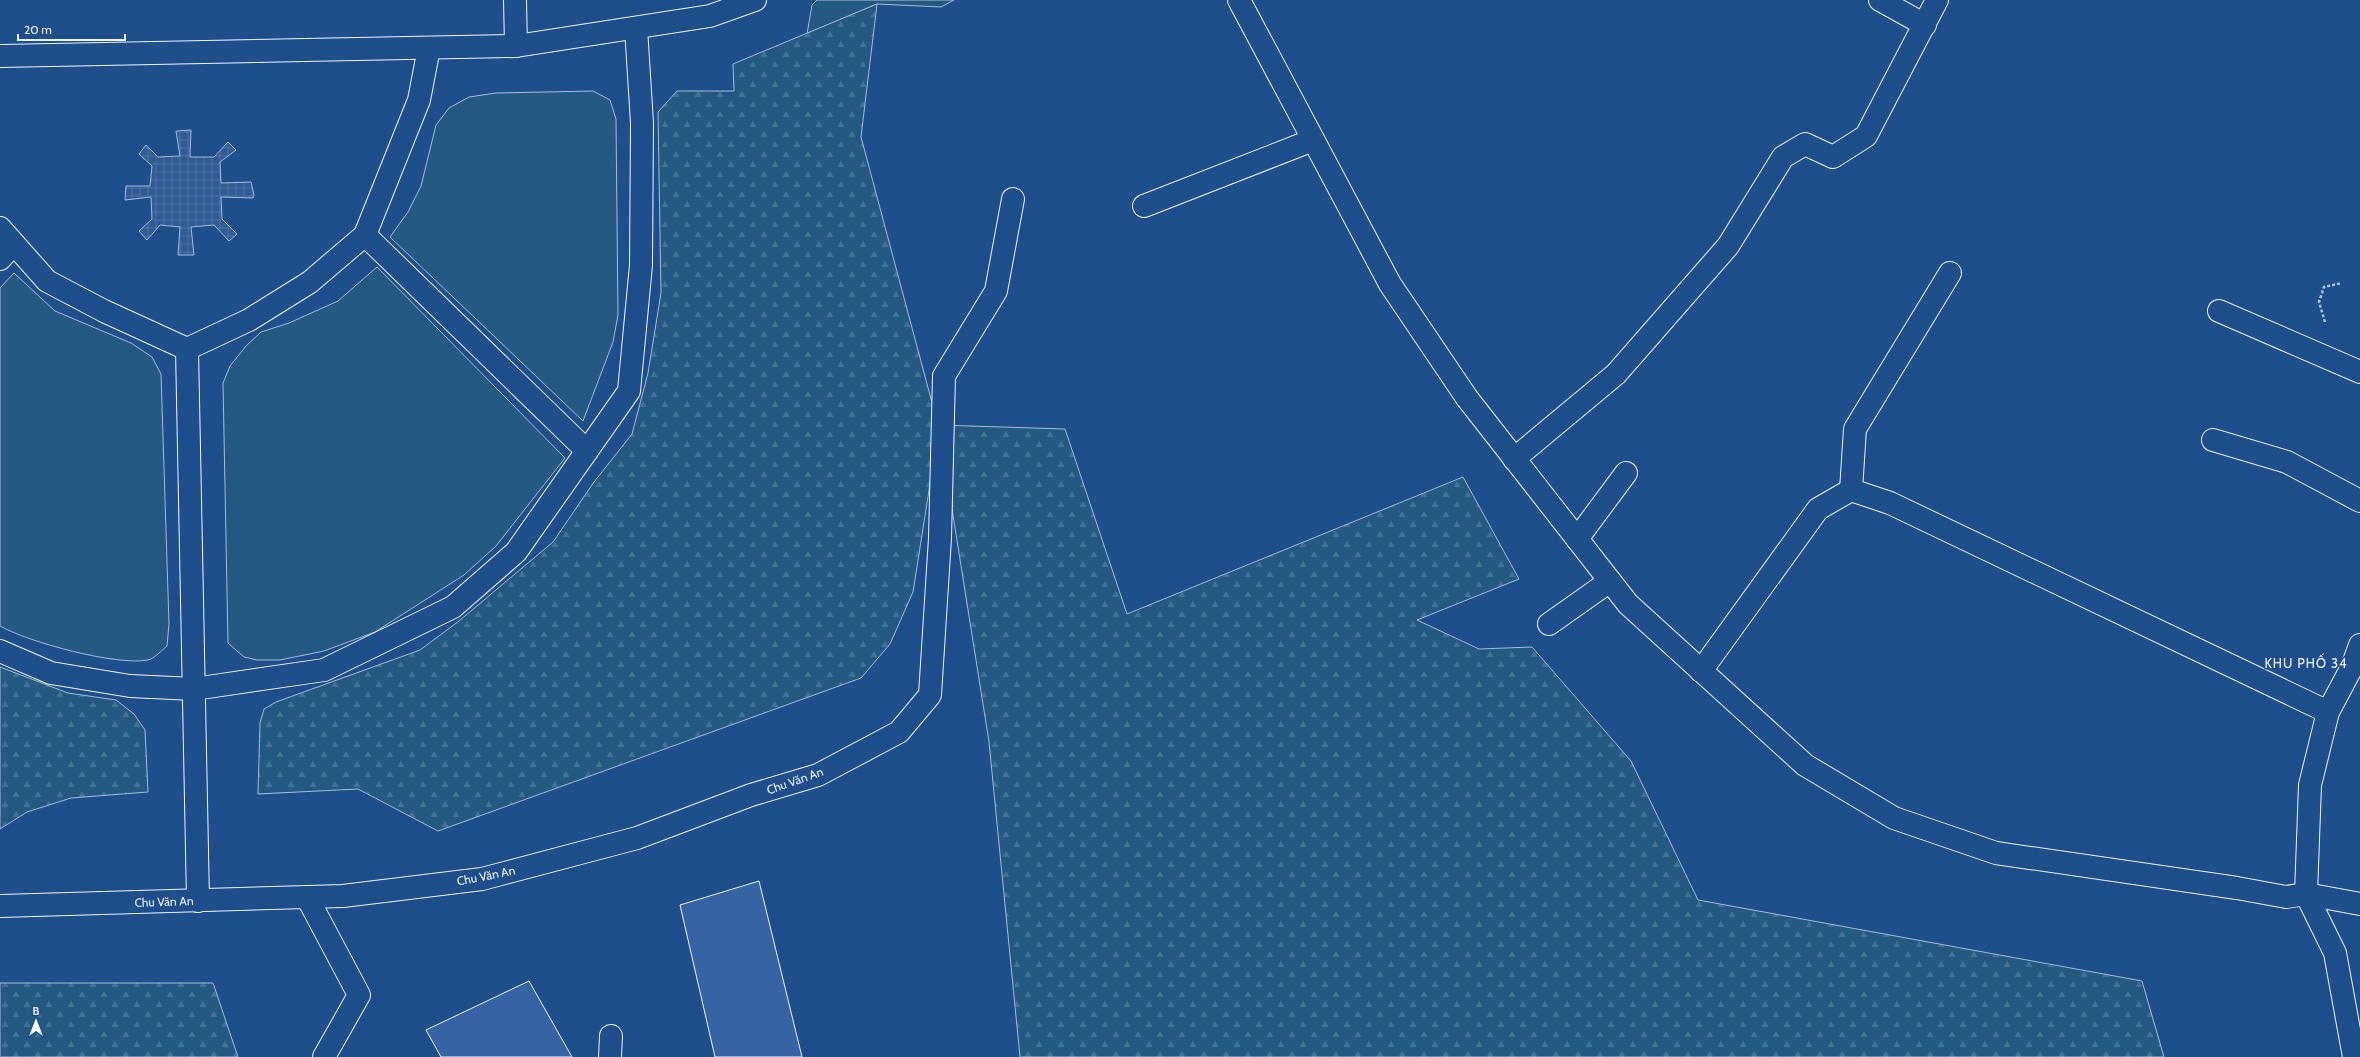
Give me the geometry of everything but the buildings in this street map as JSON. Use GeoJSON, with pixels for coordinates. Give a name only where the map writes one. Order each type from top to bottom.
{"type":"FeatureCollection","features":[{"type":"Feature","properties":{"kind":"street"},"geometry":{"type":"LineString","coordinates":[[515,0],[516,46]]}},
{"type":"Feature","properties":{"kind":"street"},"geometry":{"type":"LineString","coordinates":[[0,56],[516,46],[710,16],[755,0]]}},
{"type":"Feature","properties":{"kind":"street"},"geometry":{"type":"LineString","coordinates":[[1239,0],[1390,284],[1467,398],[1628,604],[1804,765],[1894,818],[1996,853],[2237,888],[2286,897],[2306,894],[2360,904]]}},
{"type":"Feature","properties":{"kind":"street"},"geometry":{"type":"LineString","coordinates":[[1880,0],[1925,25]]}},
{"type":"Feature","properties":{"kind":"street"},"geometry":{"type":"LineString","coordinates":[[1514,459],[1616,374],[1728,246],[1783,158],[1805,144],[1833,158],[1866,136],[1937,0]]}},
{"type":"Feature","properties":{"kind":"street"},"geometry":{"type":"LineString","coordinates":[[0,651],[51,673],[130,686],[194,689],[324,670],[453,606],[516,552],[629,391],[641,266],[642,123],[636,28]]}},
{"type":"Feature","properties":{"kind":"street"},"geometry":{"type":"LineString","coordinates":[[5,244],[47,281],[104,312],[187,349],[249,320],[310,282],[364,235],[419,100],[429,48]]}},
{"type":"Feature","properties":{"kind":"street"},"geometry":{"type":"LineString","coordinates":[[1144,206],[1314,140]]}},
{"type":"Feature","properties":{"kind":"street","name":"Chu Văn An"},"geometry":{"type":"LineString","coordinates":[[0,906],[343,896],[482,879],[637,838],[751,795],[818,775],[899,732],[930,695],[940,538],[944,376],[996,291],[1013,199]]}},
{"type":"Feature","properties":{"kind":"street"},"geometry":{"type":"LineString","coordinates":[[364,235],[587,451]]}},
{"type":"Feature","properties":{"kind":"street"},"geometry":{"type":"LineString","coordinates":[[1851,490],[1855,429],[1950,272]]}},
{"type":"Feature","properties":{"kind":"street"},"geometry":{"type":"LineString","coordinates":[[2219,312],[2360,372]]}},
{"type":"Feature","properties":{"kind":"street"},"geometry":{"type":"LineString","coordinates":[[187,349],[198,901]]}},
{"type":"Feature","properties":{"kind":"street"},"geometry":{"type":"LineString","coordinates":[[2213,440],[2287,462],[2360,501]]}},
{"type":"Feature","properties":{"kind":"street"},"geometry":{"type":"LineString","coordinates":[[1577,539],[1626,473]]}},
{"type":"Feature","properties":{"kind":"street"},"geometry":{"type":"LineString","coordinates":[[1701,671],[1818,509],[1851,490],[1890,503],[2328,712]]}},
{"type":"Feature","properties":{"kind":"street"},"geometry":{"type":"LineString","coordinates":[[1548,624],[1610,581]]}},
{"type":"Feature","properties":{"kind":"street"},"geometry":{"type":"LineString","coordinates":[[2354,1057],[2335,954],[2306,894],[2310,785],[2328,712],[2358,654]]}},
{"type":"Feature","properties":{"kind":"street"},"geometry":{"type":"LineString","coordinates":[[307,897],[359,995],[324,1057]]}},
{"type":"Feature","properties":{"kind":"path"},"geometry":{"type":"LineString","coordinates":[[2329,324],[2323,321],[2319,302],[2324,287],[2342,283]]}},
{"type":"Feature","properties":{"kind":"green space"},"geometry":{"type":"Polygon","coordinates":[[[817,0],[954,0],[941,7],[877,4],[807,34],[812,5],[817,0]]]}},
{"type":"Feature","properties":{"kind":"green space"},"geometry":{"type":"Polygon","coordinates":[[[877,4],[861,137],[938,425],[1065,429],[1127,614],[1463,477],[1519,579],[1417,620],[1479,649],[1532,647],[1631,761],[1698,900],[2142,981],[2164,1057],[1020,1057],[989,742],[939,427],[913,592],[890,644],[861,678],[438,831],[358,789],[258,794],[260,723],[264,709],[276,702],[420,650],[459,621],[553,542],[594,482],[632,434],[648,373],[661,293],[658,112],[677,91],[734,91],[733,64],[877,4]]]}},
{"type":"Feature","properties":{"kind":"green space"},"geometry":{"type":"Polygon","coordinates":[[[593,91],[610,100],[616,119],[618,315],[613,342],[583,421],[390,237],[408,212],[421,186],[436,125],[449,108],[469,97],[496,93],[593,91]]]}},
{"type":"Feature","properties":{"kind":"green space"},"geometry":{"type":"Polygon","coordinates":[[[377,267],[565,458],[496,546],[464,575],[375,632],[324,651],[280,660],[257,660],[244,657],[228,643],[223,383],[230,366],[246,346],[261,332],[289,323],[338,301],[377,267]]]}},
{"type":"Feature","properties":{"kind":"green space"},"geometry":{"type":"Polygon","coordinates":[[[14,273],[55,311],[131,343],[152,357],[161,374],[169,624],[167,646],[148,660],[134,661],[115,659],[72,651],[30,639],[0,626],[0,288],[14,273]]]}},
{"type":"Feature","properties":{"kind":"green space"},"geometry":{"type":"Polygon","coordinates":[[[0,667],[68,693],[116,700],[134,714],[145,730],[148,792],[71,798],[27,812],[0,829],[0,667]]]}},
{"type":"Feature","properties":{"kind":"green space"},"geometry":{"type":"Polygon","coordinates":[[[0,983],[213,983],[238,1057],[0,1057],[0,983]]]}},
{"type":"Feature","properties":{"kind":"shaded area"},"geometry":{"type":"Polygon","coordinates":[[[191,130],[190,157],[214,157],[228,142],[236,150],[220,162],[221,183],[251,182],[254,195],[253,198],[221,197],[222,219],[237,234],[229,241],[214,225],[191,227],[194,255],[178,255],[180,227],[160,225],[147,240],[139,231],[152,219],[151,197],[125,200],[126,186],[150,186],[152,166],[139,154],[146,145],[158,157],[180,156],[176,131],[191,130]]]}},
{"type":"Feature","properties":{"kind":"district","name":"KHU PHỐ 34"},"geometry":{"type":"Point","coordinates":[2306,663]}}]}
